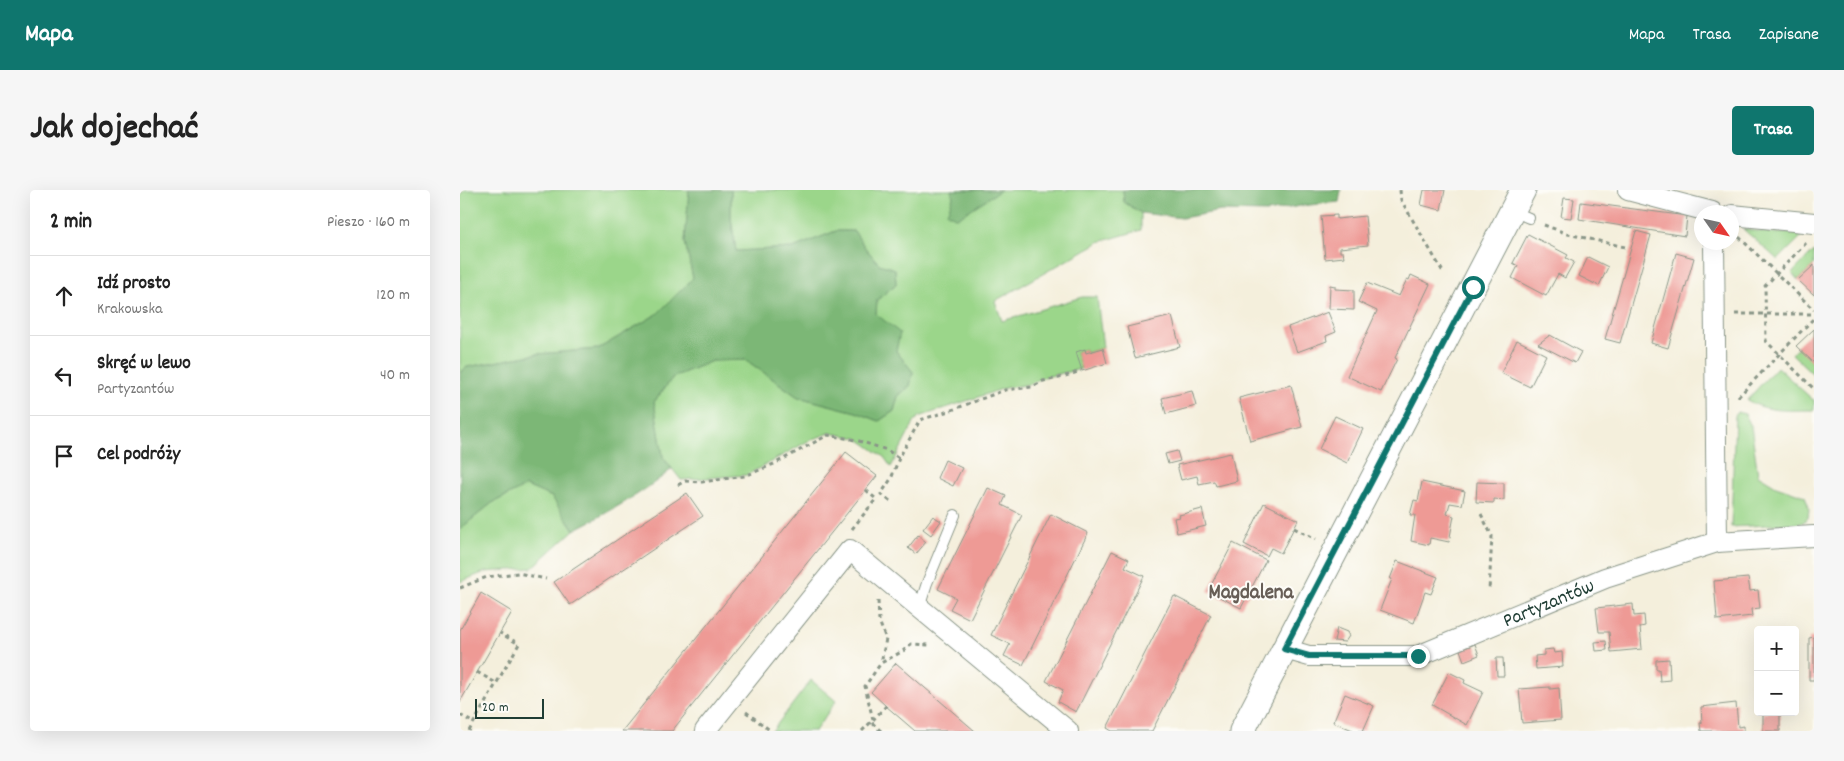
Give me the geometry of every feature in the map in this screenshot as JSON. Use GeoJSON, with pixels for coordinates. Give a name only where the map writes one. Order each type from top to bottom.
{"type":"FeatureCollection","features":[{"type":"Feature","properties":{"kind":"street"},"geometry":{"type":"LineString","coordinates":[[1628,190],[1694,207]]}},
{"type":"Feature","properties":{"kind":"street"},"geometry":{"type":"LineString","coordinates":[[1242,731],[1521,206]]}},
{"type":"Feature","properties":{"kind":"street"},"geometry":{"type":"LineString","coordinates":[[1739,217],[1811,232]]}},
{"type":"Feature","properties":{"kind":"street"},"geometry":{"type":"LineString","coordinates":[[1714,250],[1717,542]]}},
{"type":"Feature","properties":{"kind":"street","name":"Partyzantów"},"geometry":{"type":"LineString","coordinates":[[1284,649],[1309,656],[1418,656],[1605,578],[1717,542],[1814,536]]}},
{"type":"Feature","properties":{"kind":"street"},"geometry":{"type":"LineString","coordinates":[[705,731],[850,550],[1068,731]]}},
{"type":"Feature","properties":{"kind":"lane"},"geometry":{"type":"LineString","coordinates":[[919,608],[927,583],[955,515]]}},
{"type":"Feature","properties":{"kind":"path"},"geometry":{"type":"LineString","coordinates":[[1400,190],[1401,200],[1443,272]]}},
{"type":"Feature","properties":{"kind":"path"},"geometry":{"type":"LineString","coordinates":[[1521,206],[1568,234],[1625,247]]}},
{"type":"Feature","properties":{"kind":"path"},"geometry":{"type":"LineString","coordinates":[[1811,232],[1766,286],[1766,341],[1814,389]]}},
{"type":"Feature","properties":{"kind":"path"},"geometry":{"type":"LineString","coordinates":[[1739,237],[1814,312]]}},
{"type":"Feature","properties":{"kind":"path"},"geometry":{"type":"LineString","coordinates":[[1715,314],[1814,312]]}},
{"type":"Feature","properties":{"kind":"path"},"geometry":{"type":"LineString","coordinates":[[1716,400],[1734,400],[1814,318]]}},
{"type":"Feature","properties":{"kind":"path"},"geometry":{"type":"LineString","coordinates":[[876,499],[891,479],[899,458],[920,420],[1005,390],[1032,387],[1043,381],[1081,371]]}},
{"type":"Feature","properties":{"kind":"path"},"geometry":{"type":"LineString","coordinates":[[678,485],[685,481],[702,482],[745,476],[774,464],[828,435],[856,440],[887,450],[899,458]]}},
{"type":"Feature","properties":{"kind":"path"},"geometry":{"type":"LineString","coordinates":[[881,494],[890,501]]}},
{"type":"Feature","properties":{"kind":"path"},"geometry":{"type":"LineString","coordinates":[[1481,514],[1492,536],[1489,591]]}},
{"type":"Feature","properties":{"kind":"path"},"geometry":{"type":"LineString","coordinates":[[1294,528],[1319,540]]}},
{"type":"Feature","properties":{"kind":"path"},"geometry":{"type":"LineString","coordinates":[[460,588],[487,577],[518,573],[546,579]]}},
{"type":"Feature","properties":{"kind":"path"},"geometry":{"type":"LineString","coordinates":[[881,731],[872,721],[865,686],[881,663],[886,639],[879,622],[877,606],[879,593],[886,580]]}},
{"type":"Feature","properties":{"kind":"path"},"geometry":{"type":"LineString","coordinates":[[469,731],[519,644],[500,633]]}},
{"type":"Feature","properties":{"kind":"path"},"geometry":{"type":"LineString","coordinates":[[881,663],[903,651],[911,644],[964,645]]}},
{"type":"Feature","properties":{"kind":"path"},"geometry":{"type":"LineString","coordinates":[[477,672],[496,683]]}},
{"type":"Feature","properties":{"kind":"path"},"geometry":{"type":"LineString","coordinates":[[730,700],[771,731]]}},
{"type":"Feature","properties":{"kind":"path"},"geometry":{"type":"LineString","coordinates":[[862,731],[886,706]]}},
{"type":"Feature","properties":{"kind":"path"},"geometry":{"type":"LineString","coordinates":[[460,715],[474,723]]}},
{"type":"Feature","properties":{"kind":"green space"},"geometry":{"type":"Polygon","coordinates":[[[466,190],[689,190],[685,242],[693,278],[657,314],[598,349],[538,354],[467,367],[460,373],[460,194],[466,190]]]}},
{"type":"Feature","properties":{"kind":"green space"},"geometry":{"type":"Polygon","coordinates":[[[689,190],[731,190],[731,218],[736,251],[793,248],[836,231],[854,231],[879,264],[895,269],[896,284],[877,300],[876,314],[900,333],[896,351],[913,372],[910,386],[898,396],[894,411],[879,421],[856,412],[798,397],[746,360],[712,361],[673,377],[654,402],[663,457],[672,469],[637,495],[574,530],[552,497],[526,486],[492,503],[460,529],[460,373],[467,367],[538,354],[598,349],[657,314],[693,278],[685,242],[689,190]]]}},
{"type":"Feature","properties":{"kind":"green space"},"geometry":{"type":"Polygon","coordinates":[[[731,190],[1123,190],[1124,202],[1141,213],[1141,230],[1099,242],[995,301],[1002,321],[1082,297],[1097,297],[1103,348],[1086,353],[1085,349],[1076,352],[1081,369],[1041,378],[1031,384],[1005,388],[919,417],[915,421],[891,467],[884,457],[857,438],[830,433],[810,440],[747,475],[681,480],[663,457],[654,402],[673,377],[712,361],[746,360],[798,397],[856,412],[879,421],[894,411],[898,396],[910,386],[913,372],[896,351],[899,333],[876,315],[877,300],[896,284],[895,269],[879,264],[854,231],[836,231],[793,248],[736,251],[731,218],[731,190]]]}},
{"type":"Feature","properties":{"kind":"green space"},"geometry":{"type":"Polygon","coordinates":[[[951,190],[1001,190],[957,218],[947,213],[953,197],[951,190]]]}},
{"type":"Feature","properties":{"kind":"green space"},"geometry":{"type":"Polygon","coordinates":[[[1123,190],[1341,190],[1339,202],[1268,212],[1221,211],[1182,218],[1141,213],[1124,202],[1123,190]]]}},
{"type":"Feature","properties":{"kind":"green space"},"geometry":{"type":"Polygon","coordinates":[[[1743,229],[1772,233],[1805,233],[1778,260],[1743,229]]]}},
{"type":"Feature","properties":{"kind":"green space"},"geometry":{"type":"Polygon","coordinates":[[[1814,251],[1814,265],[1798,280],[1792,273],[1814,251]]]}},
{"type":"Feature","properties":{"kind":"green space"},"geometry":{"type":"Polygon","coordinates":[[[1798,347],[1814,363],[1814,375],[1792,354],[1798,347]]]}},
{"type":"Feature","properties":{"kind":"green space"},"geometry":{"type":"Polygon","coordinates":[[[1777,367],[1814,400],[1814,410],[1771,409],[1747,400],[1777,367]]]}},
{"type":"Feature","properties":{"kind":"green space"},"geometry":{"type":"Polygon","coordinates":[[[1737,412],[1745,414],[1751,426],[1758,475],[1776,486],[1805,496],[1809,508],[1808,518],[1802,523],[1731,527],[1735,416],[1737,412]]]}},
{"type":"Feature","properties":{"kind":"green space"},"geometry":{"type":"Polygon","coordinates":[[[526,486],[552,497],[574,530],[532,568],[485,572],[460,582],[460,529],[492,503],[526,486]]]}},
{"type":"Feature","properties":{"kind":"green space"},"geometry":{"type":"Polygon","coordinates":[[[811,680],[836,701],[815,731],[772,731],[811,680]]]}},
{"type":"Feature","properties":{"kind":"building"},"geometry":{"type":"Polygon","coordinates":[[[1424,190],[1445,190],[1441,210],[1421,205],[1424,190]]]}},
{"type":"Feature","properties":{"kind":"building"},"geometry":{"type":"Polygon","coordinates":[[[1564,198],[1574,199],[1571,218],[1561,217],[1564,198]]]}},
{"type":"Feature","properties":{"kind":"building"},"geometry":{"type":"Polygon","coordinates":[[[1581,202],[1687,216],[1685,236],[1579,219],[1581,202]]]}},
{"type":"Feature","properties":{"kind":"building"},"geometry":{"type":"Polygon","coordinates":[[[1337,215],[1337,219],[1365,216],[1368,245],[1340,248],[1340,252],[1343,252],[1344,257],[1325,259],[1321,216],[1337,215]]]}},
{"type":"Feature","properties":{"kind":"building"},"geometry":{"type":"Polygon","coordinates":[[[1636,231],[1651,235],[1620,343],[1605,339],[1636,231]]]}},
{"type":"Feature","properties":{"kind":"building"},"geometry":{"type":"Polygon","coordinates":[[[1528,234],[1568,255],[1566,258],[1574,262],[1565,278],[1558,274],[1546,296],[1512,278],[1518,266],[1513,263],[1528,234]]]}},
{"type":"Feature","properties":{"kind":"building"},"geometry":{"type":"Polygon","coordinates":[[[1676,253],[1694,258],[1668,348],[1651,343],[1676,253]]]}},
{"type":"Feature","properties":{"kind":"building"},"geometry":{"type":"Polygon","coordinates":[[[1588,257],[1608,267],[1599,286],[1579,276],[1588,257]]]}},
{"type":"Feature","properties":{"kind":"building"},"geometry":{"type":"Polygon","coordinates":[[[1814,265],[1814,295],[1798,280],[1814,265]]]}},
{"type":"Feature","properties":{"kind":"building"},"geometry":{"type":"Polygon","coordinates":[[[1411,275],[1430,284],[1381,392],[1347,376],[1377,311],[1358,302],[1367,283],[1399,296],[1411,275]]]}},
{"type":"Feature","properties":{"kind":"building"},"geometry":{"type":"Polygon","coordinates":[[[1330,285],[1335,286],[1335,289],[1354,290],[1354,310],[1329,309],[1330,285]]]}},
{"type":"Feature","properties":{"kind":"building"},"geometry":{"type":"Polygon","coordinates":[[[1328,312],[1336,332],[1326,336],[1327,341],[1297,352],[1288,327],[1328,312]]]}},
{"type":"Feature","properties":{"kind":"building"},"geometry":{"type":"Polygon","coordinates":[[[1172,316],[1180,347],[1135,358],[1127,327],[1172,316]]]}},
{"type":"Feature","properties":{"kind":"building"},"geometry":{"type":"Polygon","coordinates":[[[1814,329],[1814,363],[1796,346],[1814,329]]]}},
{"type":"Feature","properties":{"kind":"building"},"geometry":{"type":"Polygon","coordinates":[[[1550,335],[1581,352],[1575,363],[1538,344],[1550,335]]]}},
{"type":"Feature","properties":{"kind":"building"},"geometry":{"type":"Polygon","coordinates":[[[1517,340],[1546,355],[1530,387],[1501,373],[1517,340]]]}},
{"type":"Feature","properties":{"kind":"building"},"geometry":{"type":"Polygon","coordinates":[[[1103,348],[1107,363],[1082,371],[1076,352],[1085,349],[1086,353],[1103,348]]]}},
{"type":"Feature","properties":{"kind":"building"},"geometry":{"type":"Polygon","coordinates":[[[1291,385],[1302,427],[1250,441],[1239,398],[1291,385]]]}},
{"type":"Feature","properties":{"kind":"building"},"geometry":{"type":"Polygon","coordinates":[[[1192,391],[1196,406],[1166,414],[1162,398],[1192,391]]]}},
{"type":"Feature","properties":{"kind":"building"},"geometry":{"type":"Polygon","coordinates":[[[1335,416],[1363,429],[1347,463],[1319,449],[1335,416]]]}},
{"type":"Feature","properties":{"kind":"building"},"geometry":{"type":"Polygon","coordinates":[[[1177,451],[1180,461],[1168,464],[1165,454],[1177,451]]]}},
{"type":"Feature","properties":{"kind":"building"},"geometry":{"type":"Polygon","coordinates":[[[846,452],[877,476],[672,731],[622,731],[846,452]]]}},
{"type":"Feature","properties":{"kind":"building"},"geometry":{"type":"Polygon","coordinates":[[[1231,453],[1237,481],[1216,486],[1214,481],[1199,484],[1197,476],[1181,480],[1177,465],[1231,453]]]}},
{"type":"Feature","properties":{"kind":"building"},"geometry":{"type":"Polygon","coordinates":[[[945,460],[962,468],[953,486],[937,478],[945,460]]]}},
{"type":"Feature","properties":{"kind":"building"},"geometry":{"type":"Polygon","coordinates":[[[1422,482],[1465,491],[1462,505],[1450,503],[1447,514],[1454,516],[1449,542],[1430,538],[1429,545],[1411,541],[1415,515],[1410,515],[1414,500],[1418,501],[1422,482]]]}},
{"type":"Feature","properties":{"kind":"building"},"geometry":{"type":"Polygon","coordinates":[[[1477,482],[1504,483],[1504,500],[1494,499],[1494,503],[1476,502],[1477,482]]]}},
{"type":"Feature","properties":{"kind":"building"},"geometry":{"type":"Polygon","coordinates":[[[988,488],[1006,496],[1002,505],[1022,515],[970,619],[950,609],[956,598],[938,589],[988,488]]]}},
{"type":"Feature","properties":{"kind":"building"},"geometry":{"type":"Polygon","coordinates":[[[687,493],[703,516],[570,605],[554,582],[687,493]]]}},
{"type":"Feature","properties":{"kind":"building"},"geometry":{"type":"Polygon","coordinates":[[[1264,503],[1298,520],[1281,553],[1271,548],[1267,556],[1244,544],[1264,503]]]}},
{"type":"Feature","properties":{"kind":"building"},"geometry":{"type":"Polygon","coordinates":[[[1202,509],[1206,526],[1177,533],[1174,518],[1202,509]]]}},
{"type":"Feature","properties":{"kind":"building"},"geometry":{"type":"Polygon","coordinates":[[[1051,514],[1088,533],[1023,665],[1004,656],[1010,644],[991,635],[1051,514]]]}},
{"type":"Feature","properties":{"kind":"building"},"geometry":{"type":"Polygon","coordinates":[[[933,516],[941,521],[931,535],[923,529],[933,516]]]}},
{"type":"Feature","properties":{"kind":"building"},"geometry":{"type":"Polygon","coordinates":[[[918,535],[926,542],[916,554],[908,548],[918,535]]]}},
{"type":"Feature","properties":{"kind":"building"},"geometry":{"type":"Polygon","coordinates":[[[1233,543],[1266,560],[1241,608],[1208,591],[1233,543]]]}},
{"type":"Feature","properties":{"kind":"building"},"geometry":{"type":"Polygon","coordinates":[[[1112,551],[1129,559],[1125,567],[1144,576],[1076,712],[1058,702],[1063,690],[1046,681],[1112,551]]]}},
{"type":"Feature","properties":{"kind":"building"},"geometry":{"type":"Polygon","coordinates":[[[1397,561],[1438,577],[1431,594],[1425,592],[1414,623],[1380,610],[1397,561]]]}},
{"type":"Feature","properties":{"kind":"building"},"geometry":{"type":"Polygon","coordinates":[[[1748,578],[1750,591],[1758,590],[1760,608],[1751,609],[1752,616],[1717,620],[1714,581],[1748,578]]]}},
{"type":"Feature","properties":{"kind":"building"},"geometry":{"type":"Polygon","coordinates":[[[481,593],[512,612],[460,702],[460,630],[481,593]]]}},
{"type":"Feature","properties":{"kind":"building"},"geometry":{"type":"Polygon","coordinates":[[[1174,596],[1211,615],[1152,731],[1112,731],[1107,728],[1174,596]]]}},
{"type":"Feature","properties":{"kind":"building"},"geometry":{"type":"Polygon","coordinates":[[[1633,604],[1634,616],[1644,615],[1645,626],[1640,627],[1642,649],[1611,652],[1609,632],[1599,632],[1596,608],[1633,604]]]}},
{"type":"Feature","properties":{"kind":"building"},"geometry":{"type":"Polygon","coordinates":[[[1337,628],[1347,632],[1349,636],[1345,642],[1334,641],[1337,628]]]}},
{"type":"Feature","properties":{"kind":"building"},"geometry":{"type":"Polygon","coordinates":[[[1814,637],[1814,680],[1809,680],[1809,638],[1814,637]]]}},
{"type":"Feature","properties":{"kind":"building"},"geometry":{"type":"Polygon","coordinates":[[[1606,641],[1607,650],[1596,651],[1595,642],[1606,641]]]}},
{"type":"Feature","properties":{"kind":"building"},"geometry":{"type":"Polygon","coordinates":[[[1475,644],[1479,655],[1464,661],[1460,650],[1475,644]]]}},
{"type":"Feature","properties":{"kind":"building"},"geometry":{"type":"Polygon","coordinates":[[[1553,649],[1554,653],[1562,652],[1563,667],[1536,669],[1535,656],[1544,655],[1544,650],[1553,649]]]}},
{"type":"Feature","properties":{"kind":"building"},"geometry":{"type":"Polygon","coordinates":[[[1496,658],[1503,658],[1504,676],[1497,676],[1496,658]]]}},
{"type":"Feature","properties":{"kind":"building"},"geometry":{"type":"Polygon","coordinates":[[[1669,659],[1670,680],[1660,681],[1659,669],[1656,669],[1656,660],[1669,659]]]}},
{"type":"Feature","properties":{"kind":"building"},"geometry":{"type":"Polygon","coordinates":[[[896,663],[975,731],[915,731],[871,692],[896,663]]]}},
{"type":"Feature","properties":{"kind":"building"},"geometry":{"type":"Polygon","coordinates":[[[1449,672],[1465,680],[1464,683],[1483,692],[1467,725],[1432,705],[1449,672]]]}},
{"type":"Feature","properties":{"kind":"building"},"geometry":{"type":"Polygon","coordinates":[[[1550,687],[1550,689],[1559,688],[1561,720],[1522,723],[1519,689],[1550,687]]]}},
{"type":"Feature","properties":{"kind":"building"},"geometry":{"type":"Polygon","coordinates":[[[1345,694],[1374,706],[1363,731],[1355,731],[1333,722],[1345,694]]]}},
{"type":"Feature","properties":{"kind":"building"},"geometry":{"type":"Polygon","coordinates":[[[1736,703],[1738,727],[1744,726],[1744,731],[1701,731],[1701,707],[1736,703]]]}},
{"type":"Feature","properties":{"kind":"building"},"geometry":{"type":"Polygon","coordinates":[[[1763,716],[1780,716],[1780,731],[1763,731],[1763,716]]]}},
{"type":"Feature","properties":{"kind":"district","name":"Magdalena"},"geometry":{"type":"Point","coordinates":[1251,591]}},
{"type":"Feature","properties":{"kind":"route"},"geometry":{"type":"LineString","coordinates":[[1418,656],[1309,656],[1284,649],[1473,287]]}}]}
